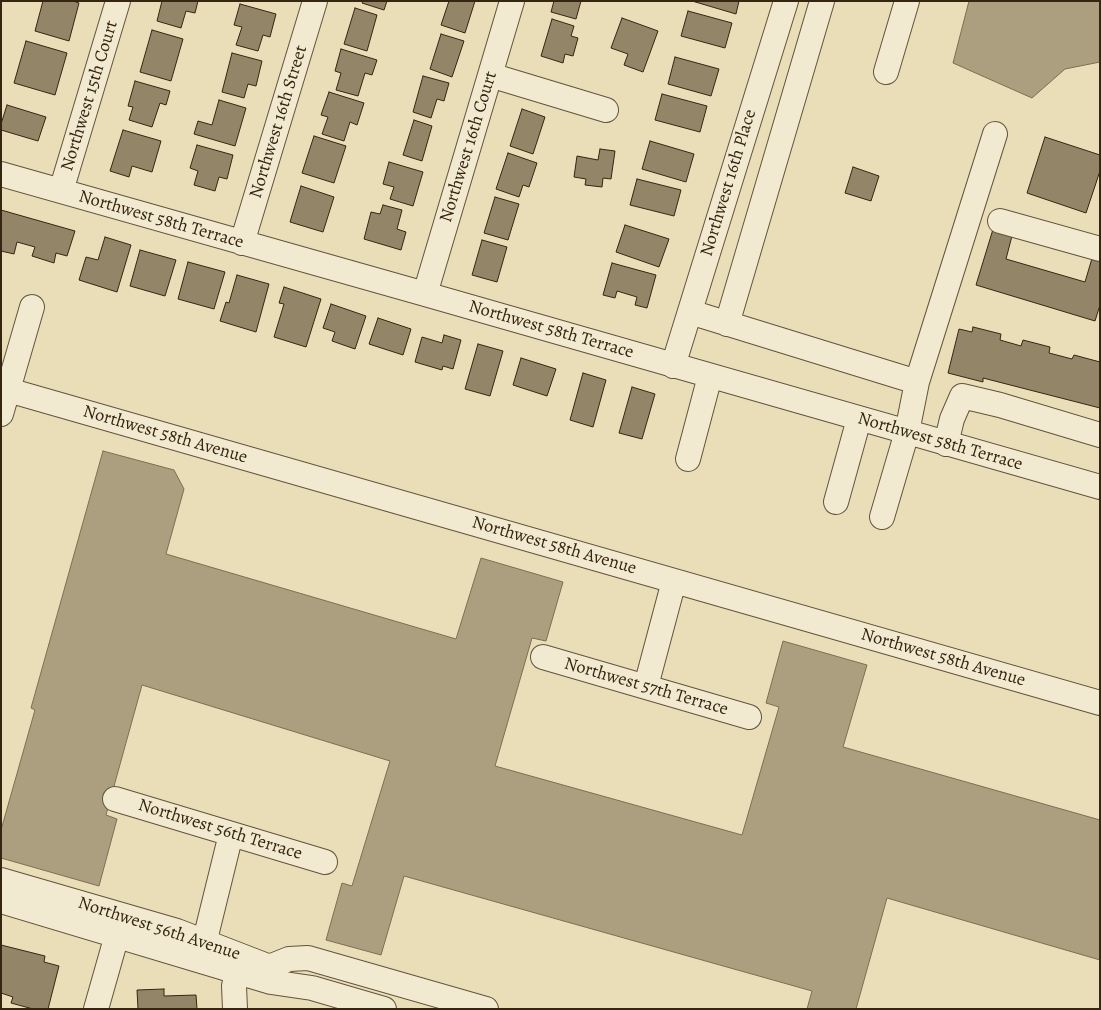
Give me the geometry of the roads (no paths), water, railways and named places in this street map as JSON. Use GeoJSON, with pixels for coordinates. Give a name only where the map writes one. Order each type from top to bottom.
{"type":"FeatureCollection","features":[{"type":"Feature","properties":{"kind":"street","name":"Northwest 15th Court"},"geometry":{"type":"LineString","coordinates":[[61,191],[118,1]]}},
{"type":"Feature","properties":{"kind":"street","name":"Northwest 16th Street"},"geometry":{"type":"LineString","coordinates":[[242,242],[315,1]]}},
{"type":"Feature","properties":{"kind":"street","name":"Northwest 16th Court"},"geometry":{"type":"LineString","coordinates":[[425,294],[512,1]]}},
{"type":"Feature","properties":{"kind":"street","name":"Northwest 16th Place"},"geometry":{"type":"LineString","coordinates":[[673,366],[786,1]]}},
{"type":"Feature","properties":{"kind":"street"},"geometry":{"type":"LineString","coordinates":[[727,324],[822,1]]}},
{"type":"Feature","properties":{"kind":"street"},"geometry":{"type":"LineString","coordinates":[[886,72],[907,1]]}},
{"type":"Feature","properties":{"kind":"street"},"geometry":{"type":"LineString","coordinates":[[490,75],[606,110]]}},
{"type":"Feature","properties":{"kind":"street"},"geometry":{"type":"LineString","coordinates":[[882,517],[906,432],[917,382],[995,134]]}},
{"type":"Feature","properties":{"kind":"street","name":"Northwest 58th Terrace"},"geometry":{"type":"LineString","coordinates":[[1,174],[1100,487]]}},
{"type":"Feature","properties":{"kind":"street"},"geometry":{"type":"LineString","coordinates":[[1000,221],[1100,249]]}},
{"type":"Feature","properties":{"kind":"street"},"geometry":{"type":"LineString","coordinates":[[1,414],[32,308]]}},
{"type":"Feature","properties":{"kind":"street"},"geometry":{"type":"LineString","coordinates":[[690,312],[917,382]]}},
{"type":"Feature","properties":{"kind":"street"},"geometry":{"type":"LineString","coordinates":[[688,459],[710,376]]}},
{"type":"Feature","properties":{"kind":"street","name":"Northwest 58th Avenue"},"geometry":{"type":"LineString","coordinates":[[8,390],[1100,703]]}},
{"type":"Feature","properties":{"kind":"street"},"geometry":{"type":"LineString","coordinates":[[946,444],[952,419],[962,396],[1000,405],[1100,435]]}},
{"type":"Feature","properties":{"kind":"street"},"geometry":{"type":"LineString","coordinates":[[836,502],[859,419]]}},
{"type":"Feature","properties":{"kind":"street"},"geometry":{"type":"LineString","coordinates":[[646,686],[674,581]]}},
{"type":"Feature","properties":{"kind":"street","name":"Northwest 57th Terrace"},"geometry":{"type":"LineString","coordinates":[[543,657],[749,717]]}},
{"type":"Feature","properties":{"kind":"street","name":"Northwest 56th Terrace"},"geometry":{"type":"LineString","coordinates":[[115,799],[325,862]]}},
{"type":"Feature","properties":{"kind":"street"},"geometry":{"type":"LineString","coordinates":[[202,951],[231,834]]}},
{"type":"Feature","properties":{"kind":"street","name":"Northwest 56th Avenue"},"geometry":{"type":"LineString","coordinates":[[1,880],[177,931],[202,951],[236,971],[271,982],[312,988],[384,1009]]}},
{"type":"Feature","properties":{"kind":"street","name":"Northwest 56th Avenue"},"geometry":{"type":"LineString","coordinates":[[1,901],[117,935],[202,951],[269,967],[312,988]]}},
{"type":"Feature","properties":{"kind":"street"},"geometry":{"type":"LineString","coordinates":[[96,1009],[117,935]]}},
{"type":"Feature","properties":{"kind":"street"},"geometry":{"type":"LineString","coordinates":[[269,967],[289,959],[308,958],[486,1009]]}},
{"type":"Feature","properties":{"kind":"street"},"geometry":{"type":"LineString","coordinates":[[235,1009],[234,986],[236,971]]}}]}
